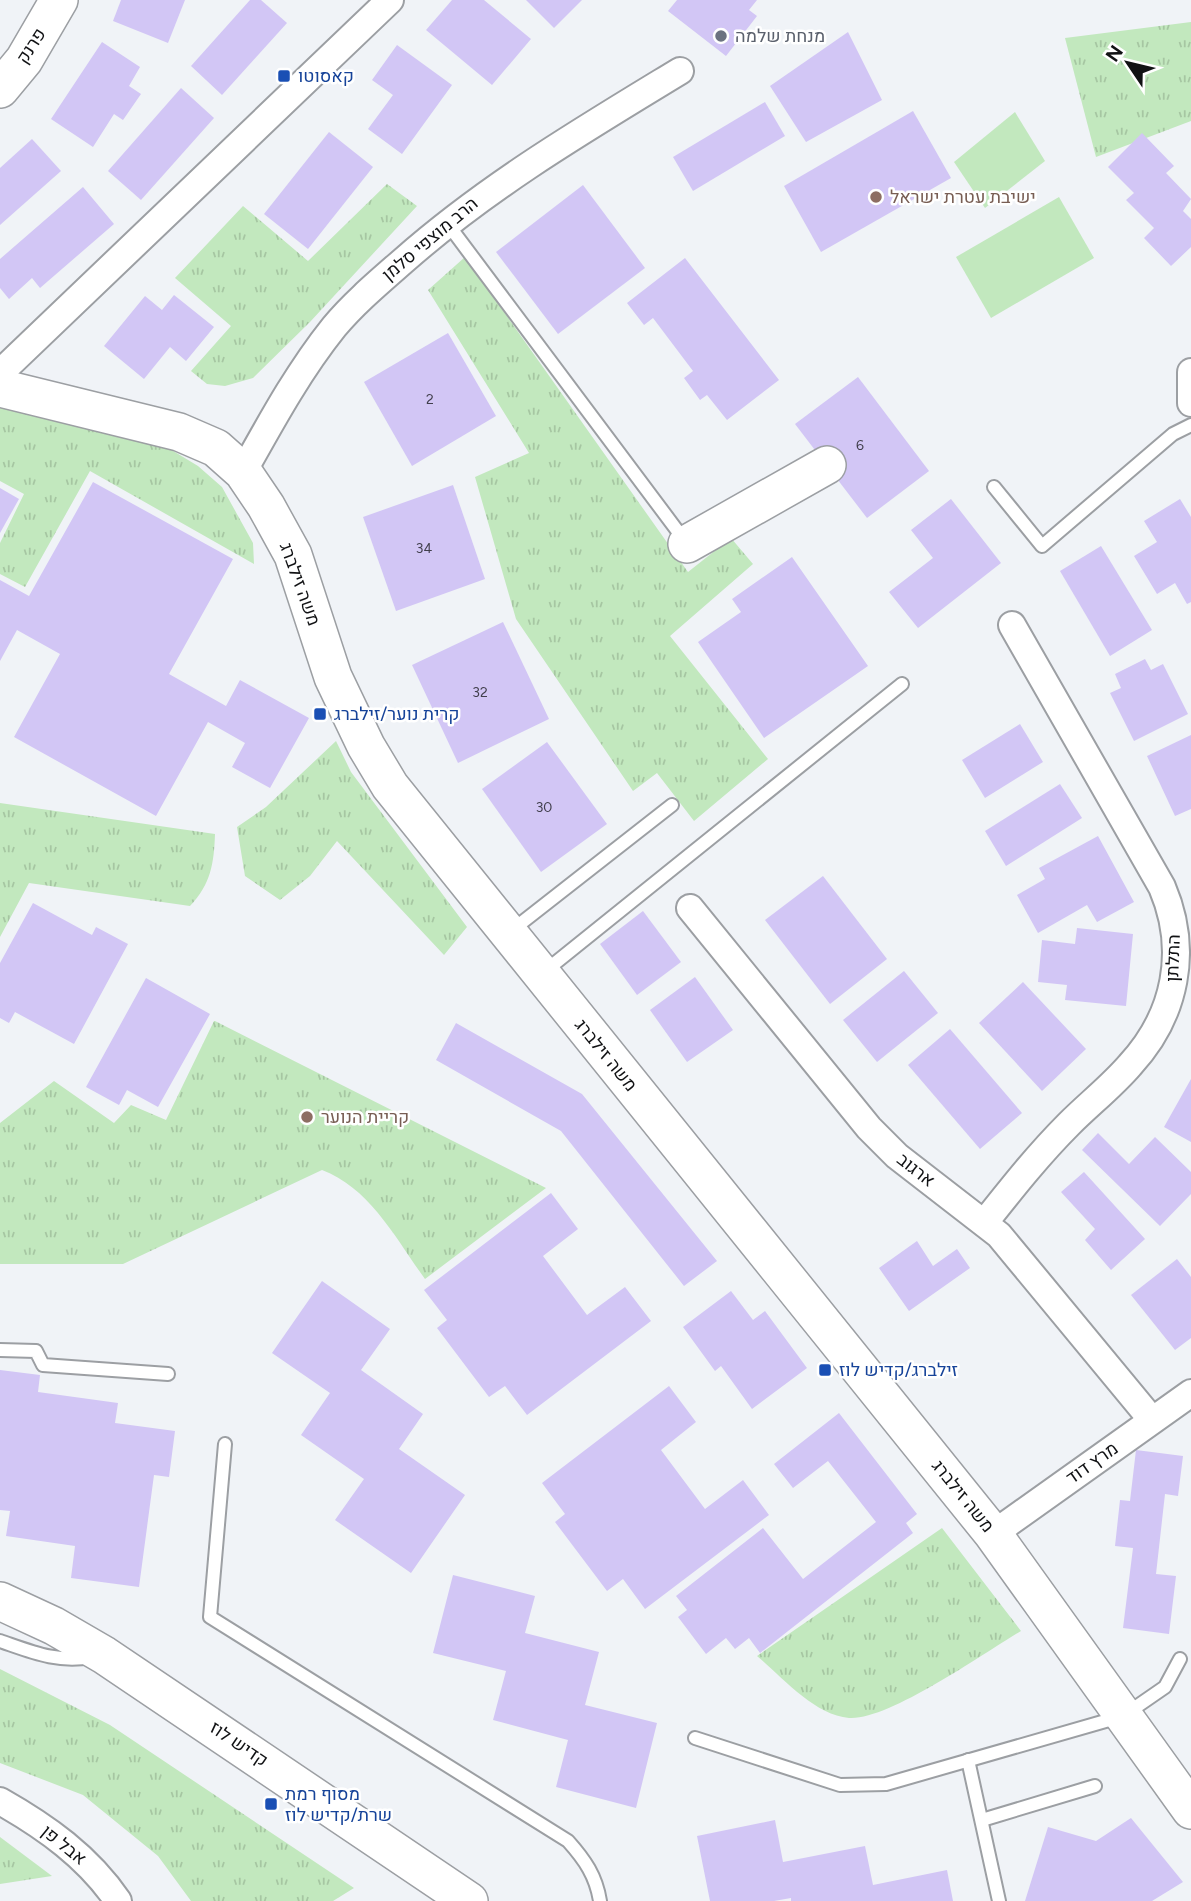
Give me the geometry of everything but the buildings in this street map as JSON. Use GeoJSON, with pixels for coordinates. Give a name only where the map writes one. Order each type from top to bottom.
{"type":"FeatureCollection","features":[{"type":"Feature","properties":{"kind":"street","name":"פרנק"},"geometry":{"type":"LineString","coordinates":[[0,89],[24,60],[59,0]]}},
{"type":"Feature","properties":{"kind":"street"},"geometry":{"type":"LineString","coordinates":[[0,373],[390,0]]}},
{"type":"Feature","properties":{"kind":"street","name":"הרב מוצפי סלמן"},"geometry":{"type":"LineString","coordinates":[[243,472],[305,365],[335,325],[372,288],[447,223],[525,164],[680,71]]}},
{"type":"Feature","properties":{"kind":"street"},"geometry":{"type":"LineString","coordinates":[[1191,372],[1191,402]]}},
{"type":"Feature","properties":{"kind":"street","name":"משה זילברג"},"geometry":{"type":"LineString","coordinates":[[0,388],[178,432],[216,449],[243,472],[266,506],[293,555],[333,677],[366,746],[414,817],[993,1534],[1191,1810]]}},
{"type":"Feature","properties":{"kind":"street"},"geometry":{"type":"LineString","coordinates":[[687,544],[827,465]]}},
{"type":"Feature","properties":{"kind":"street","name":"התלתן"},"geometry":{"type":"LineString","coordinates":[[985,1222],[1038,1156],[1130,1065],[1158,1029],[1171,998],[1177,962],[1173,912],[1163,887],[1012,625]]}},
{"type":"Feature","properties":{"kind":"street","name":"ארגוב"},"geometry":{"type":"LineString","coordinates":[[690,908],[869,1128],[897,1156],[985,1222],[1034,1275],[1152,1420]]}},
{"type":"Feature","properties":{"kind":"street","name":"מרץ דוד"},"geometry":{"type":"LineString","coordinates":[[993,1534],[1191,1393]]}},
{"type":"Feature","properties":{"kind":"street","name":"קדיש לוז"},"geometry":{"type":"LineString","coordinates":[[0,1601],[54,1626],[104,1654],[470,1901]]}},
{"type":"Feature","properties":{"kind":"street","name":"אבל פן"},"geometry":{"type":"LineString","coordinates":[[0,1801],[32,1819],[73,1850],[103,1879],[118,1901]]}},
{"type":"Feature","properties":{"kind":"lane"},"geometry":{"type":"LineString","coordinates":[[447,223],[687,544]]}},
{"type":"Feature","properties":{"kind":"lane"},"geometry":{"type":"LineString","coordinates":[[994,488],[1042,546],[1173,434],[1191,425]]}},
{"type":"Feature","properties":{"kind":"lane"},"geometry":{"type":"LineString","coordinates":[[541,975],[902,684]]}},
{"type":"Feature","properties":{"kind":"lane"},"geometry":{"type":"LineString","coordinates":[[508,934],[672,805]]}},
{"type":"Feature","properties":{"kind":"lane"},"geometry":{"type":"LineString","coordinates":[[0,1350],[36,1351],[43,1365],[168,1374]]}},
{"type":"Feature","properties":{"kind":"lane"},"geometry":{"type":"LineString","coordinates":[[225,1444],[210,1617],[568,1841],[587,1862],[598,1886],[600,1901]]}},
{"type":"Feature","properties":{"kind":"lane"},"geometry":{"type":"LineString","coordinates":[[0,1641],[48,1658],[71,1660],[104,1654]]}},
{"type":"Feature","properties":{"kind":"lane"},"geometry":{"type":"LineString","coordinates":[[695,1738],[840,1786],[886,1784],[1123,1716],[1165,1687],[1180,1659]]}},
{"type":"Feature","properties":{"kind":"lane"},"geometry":{"type":"LineString","coordinates":[[968,1760],[999,1901]]}},
{"type":"Feature","properties":{"kind":"lane"},"geometry":{"type":"LineString","coordinates":[[982,1821],[1095,1786]]}},
{"type":"Feature","properties":{"kind":"green space"},"geometry":{"type":"Polygon","coordinates":[[[1191,22],[1191,121],[1096,157],[1065,38],[1191,22]]]}},
{"type":"Feature","properties":{"kind":"green space"},"geometry":{"type":"Polygon","coordinates":[[[1015,112],[1045,161],[985,208],[954,162],[1015,112]]]}},
{"type":"Feature","properties":{"kind":"green space"},"geometry":{"type":"Polygon","coordinates":[[[387,184],[417,206],[310,322],[253,378],[225,386],[207,384],[191,371],[231,326],[175,278],[243,206],[308,261],[387,184]]]}},
{"type":"Feature","properties":{"kind":"green space"},"geometry":{"type":"Polygon","coordinates":[[[1059,197],[1094,258],[991,318],[956,257],[1059,197]]]}},
{"type":"Feature","properties":{"kind":"green space"},"geometry":{"type":"Polygon","coordinates":[[[465,257],[688,572],[731,538],[753,564],[670,636],[768,759],[694,821],[657,773],[633,791],[516,619],[475,477],[529,453],[428,290],[465,257]]]}},
{"type":"Feature","properties":{"kind":"green space"},"geometry":{"type":"Polygon","coordinates":[[[0,404],[160,443],[198,466],[222,487],[253,543],[254,564],[90,471],[25,587],[0,574],[0,543],[24,494],[0,481],[0,404]]]}},
{"type":"Feature","properties":{"kind":"green space"},"geometry":{"type":"Polygon","coordinates":[[[336,741],[351,772],[467,927],[444,955],[337,841],[310,876],[280,900],[245,876],[237,827],[266,807],[336,741]]]}},
{"type":"Feature","properties":{"kind":"green space"},"geometry":{"type":"Polygon","coordinates":[[[0,803],[215,834],[210,873],[203,890],[190,906],[29,883],[0,937],[0,803]]]}},
{"type":"Feature","properties":{"kind":"green space"},"geometry":{"type":"Polygon","coordinates":[[[214,1021],[546,1188],[425,1279],[381,1216],[368,1202],[339,1178],[322,1170],[123,1264],[0,1264],[0,1123],[54,1081],[114,1123],[131,1105],[166,1120],[214,1021]]]}},
{"type":"Feature","properties":{"kind":"green space"},"geometry":{"type":"Polygon","coordinates":[[[942,1528],[1021,1631],[911,1698],[866,1716],[849,1718],[823,1710],[811,1703],[757,1656],[942,1528]]]}},
{"type":"Feature","properties":{"kind":"green space"},"geometry":{"type":"Polygon","coordinates":[[[0,1669],[110,1725],[354,1888],[333,1901],[191,1901],[158,1856],[83,1795],[0,1763],[0,1669]]]}},
{"type":"Feature","properties":{"kind":"green space"},"geometry":{"type":"Polygon","coordinates":[[[0,1837],[52,1876],[0,1884],[0,1837]]]}},
{"type":"Feature","properties":{"kind":"place","name":"מנחת שלמה"},"geometry":{"type":"Point","coordinates":[721,36]}},
{"type":"Feature","properties":{"kind":"place","name":"קאסוטו"},"geometry":{"type":"Point","coordinates":[284,76]}},
{"type":"Feature","properties":{"kind":"place","name":"ישיבת עטרת ישראל"},"geometry":{"type":"Point","coordinates":[876,197]}},
{"type":"Feature","properties":{"kind":"place","name":"קרית נוער/זילברג"},"geometry":{"type":"Point","coordinates":[320,714]}},
{"type":"Feature","properties":{"kind":"place","name":"קריית הנוער"},"geometry":{"type":"Point","coordinates":[307,1117]}},
{"type":"Feature","properties":{"kind":"place","name":"זילברג/קדיש לוז"},"geometry":{"type":"Point","coordinates":[825,1370]}},
{"type":"Feature","properties":{"kind":"place","name":"מסוף רמת שרת/קדיש לוז"},"geometry":{"type":"Point","coordinates":[271,1804]}}]}
